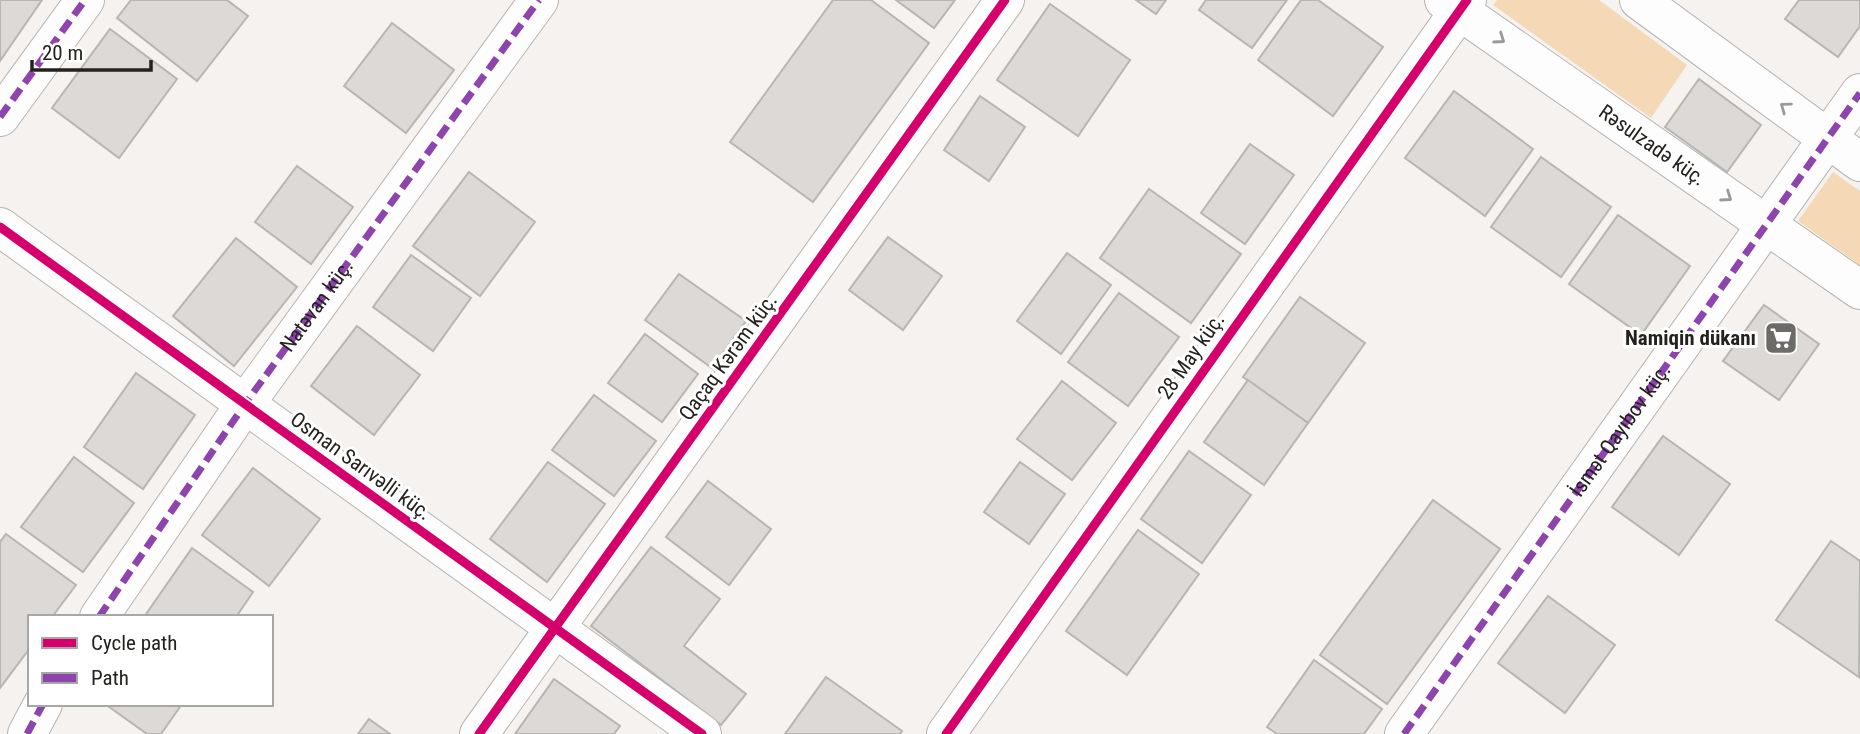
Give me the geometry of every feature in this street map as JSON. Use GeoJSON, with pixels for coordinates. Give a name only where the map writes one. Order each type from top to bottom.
{"type":"FeatureCollection","features":[{"type":"Feature","properties":{"kind":"street"},"geometry":{"type":"LineString","coordinates":[[0,117],[85,0]]}},
{"type":"Feature","properties":{"kind":"street","name":"Natəvan küç."},"geometry":{"type":"LineString","coordinates":[[100,615],[244,404],[539,0]]}},
{"type":"Feature","properties":{"kind":"street","name":"Qaçaq Kərəm küç."},"geometry":{"type":"LineString","coordinates":[[479,734],[1005,0]]}},
{"type":"Feature","properties":{"kind":"street"},"geometry":{"type":"LineString","coordinates":[[1639,0],[1860,162]]}},
{"type":"Feature","properties":{"kind":"street","name":"Rəsulzadə küç."},"geometry":{"type":"LineString","coordinates":[[1456,4],[1860,290]]}},
{"type":"Feature","properties":{"kind":"street","name":"28 May küç."},"geometry":{"type":"LineString","coordinates":[[946,734],[1456,4]]}},
{"type":"Feature","properties":{"kind":"street","name":"İsmət Qayıbov küç."},"geometry":{"type":"LineString","coordinates":[[1404,734],[1860,93]]}},
{"type":"Feature","properties":{"kind":"street","name":"Osman Sarıvəlli küç."},"geometry":{"type":"LineString","coordinates":[[0,226],[702,734]]}},
{"type":"Feature","properties":{"kind":"street"},"geometry":{"type":"LineString","coordinates":[[27,734],[42,706]]}},
{"type":"Feature","properties":{"kind":"shaded area"},"geometry":{"type":"Polygon","coordinates":[[[1497,0],[1599,0],[1687,65],[1651,118],[1493,5],[1497,0]]]}},
{"type":"Feature","properties":{"kind":"shaded area"},"geometry":{"type":"Polygon","coordinates":[[[1833,172],[1860,191],[1860,265],[1798,221],[1833,172]]]}},
{"type":"Feature","properties":{"kind":"building"},"geometry":{"type":"Polygon","coordinates":[[[0,0],[42,0],[0,61],[0,0]]]}},
{"type":"Feature","properties":{"kind":"building"},"geometry":{"type":"Polygon","coordinates":[[[131,0],[227,0],[248,16],[197,81],[117,18],[131,0]]]}},
{"type":"Feature","properties":{"kind":"building"},"geometry":{"type":"Polygon","coordinates":[[[833,0],[871,0],[929,43],[813,202],[730,142],[833,0]]]}},
{"type":"Feature","properties":{"kind":"building"},"geometry":{"type":"Polygon","coordinates":[[[896,0],[955,0],[934,28],[896,0]]]}},
{"type":"Feature","properties":{"kind":"building"},"geometry":{"type":"Polygon","coordinates":[[[1136,0],[1166,0],[1156,14],[1136,0]]]}},
{"type":"Feature","properties":{"kind":"building"},"geometry":{"type":"Polygon","coordinates":[[[1206,0],[1287,0],[1252,48],[1199,10],[1206,0]]]}},
{"type":"Feature","properties":{"kind":"building"},"geometry":{"type":"Polygon","coordinates":[[[1301,0],[1318,0],[1383,47],[1333,116],[1258,60],[1301,0]]]}},
{"type":"Feature","properties":{"kind":"building"},"geometry":{"type":"Polygon","coordinates":[[[1799,0],[1860,0],[1860,26],[1838,57],[1785,19],[1799,0]]]}},
{"type":"Feature","properties":{"kind":"building"},"geometry":{"type":"Polygon","coordinates":[[[1050,4],[1130,60],[1078,136],[997,80],[1050,4]]]}},
{"type":"Feature","properties":{"kind":"building"},"geometry":{"type":"Polygon","coordinates":[[[392,23],[454,70],[406,133],[344,86],[392,23]]]}},
{"type":"Feature","properties":{"kind":"building"},"geometry":{"type":"Polygon","coordinates":[[[110,29],[177,79],[119,158],[52,108],[110,29]]]}},
{"type":"Feature","properties":{"kind":"building"},"geometry":{"type":"Polygon","coordinates":[[[1699,79],[1761,125],[1727,172],[1665,127],[1699,79]]]}},
{"type":"Feature","properties":{"kind":"building"},"geometry":{"type":"Polygon","coordinates":[[[1454,91],[1533,149],[1485,216],[1405,158],[1454,91]]]}},
{"type":"Feature","properties":{"kind":"building"},"geometry":{"type":"Polygon","coordinates":[[[980,96],[1025,127],[989,181],[944,150],[980,96]]]}},
{"type":"Feature","properties":{"kind":"building"},"geometry":{"type":"Polygon","coordinates":[[[1250,144],[1294,175],[1245,244],[1201,213],[1250,144]]]}},
{"type":"Feature","properties":{"kind":"building"},"geometry":{"type":"Polygon","coordinates":[[[1541,157],[1611,207],[1561,277],[1491,227],[1541,157]]]}},
{"type":"Feature","properties":{"kind":"building"},"geometry":{"type":"Polygon","coordinates":[[[297,166],[353,207],[311,264],[255,222],[297,166]]]}},
{"type":"Feature","properties":{"kind":"building"},"geometry":{"type":"Polygon","coordinates":[[[469,172],[535,222],[480,296],[413,246],[469,172]]]}},
{"type":"Feature","properties":{"kind":"building"},"geometry":{"type":"Polygon","coordinates":[[[1149,189],[1241,254],[1191,323],[1100,258],[1149,189]]]}},
{"type":"Feature","properties":{"kind":"building"},"geometry":{"type":"Polygon","coordinates":[[[1618,215],[1690,266],[1641,335],[1569,284],[1618,215]]]}},
{"type":"Feature","properties":{"kind":"building"},"geometry":{"type":"Polygon","coordinates":[[[888,237],[942,276],[903,330],[849,290],[888,237]]]}},
{"type":"Feature","properties":{"kind":"building"},"geometry":{"type":"Polygon","coordinates":[[[236,238],[297,287],[234,366],[173,316],[236,238]]]}},
{"type":"Feature","properties":{"kind":"building"},"geometry":{"type":"Polygon","coordinates":[[[1067,253],[1111,285],[1061,354],[1017,321],[1067,253]]]}},
{"type":"Feature","properties":{"kind":"building"},"geometry":{"type":"Polygon","coordinates":[[[411,255],[471,298],[433,351],[373,307],[411,255]]]}},
{"type":"Feature","properties":{"kind":"building"},"geometry":{"type":"Polygon","coordinates":[[[679,274],[746,321],[712,368],[645,320],[679,274]]]}},
{"type":"Feature","properties":{"kind":"building"},"geometry":{"type":"Polygon","coordinates":[[[1119,293],[1179,337],[1128,406],[1068,362],[1119,293]]]}},
{"type":"Feature","properties":{"kind":"building"},"geometry":{"type":"Polygon","coordinates":[[[1300,297],[1365,343],[1308,423],[1243,377],[1300,297]]]}},
{"type":"Feature","properties":{"kind":"building"},"geometry":{"type":"Polygon","coordinates":[[[1764,305],[1819,344],[1779,400],[1723,361],[1764,305]]]}},
{"type":"Feature","properties":{"kind":"building"},"geometry":{"type":"Polygon","coordinates":[[[357,326],[420,375],[374,435],[311,386],[357,326]]]}},
{"type":"Feature","properties":{"kind":"building"},"geometry":{"type":"Polygon","coordinates":[[[645,334],[698,374],[662,422],[608,383],[645,334]]]}},
{"type":"Feature","properties":{"kind":"building"},"geometry":{"type":"Polygon","coordinates":[[[136,373],[195,415],[143,489],[84,447],[136,373]]]}},
{"type":"Feature","properties":{"kind":"building"},"geometry":{"type":"Polygon","coordinates":[[[1248,380],[1308,423],[1264,485],[1204,442],[1248,380]]]}},
{"type":"Feature","properties":{"kind":"building"},"geometry":{"type":"Polygon","coordinates":[[[1062,381],[1116,423],[1072,480],[1017,439],[1062,381]]]}},
{"type":"Feature","properties":{"kind":"building"},"geometry":{"type":"Polygon","coordinates":[[[594,395],[656,441],[614,496],[552,450],[594,395]]]}},
{"type":"Feature","properties":{"kind":"building"},"geometry":{"type":"Polygon","coordinates":[[[1663,436],[1730,484],[1679,555],[1612,507],[1663,436]]]}},
{"type":"Feature","properties":{"kind":"building"},"geometry":{"type":"Polygon","coordinates":[[[1189,451],[1251,495],[1202,563],[1141,519],[1189,451]]]}},
{"type":"Feature","properties":{"kind":"building"},"geometry":{"type":"Polygon","coordinates":[[[74,457],[134,503],[83,572],[21,527],[74,457]]]}},
{"type":"Feature","properties":{"kind":"building"},"geometry":{"type":"Polygon","coordinates":[[[548,462],[605,504],[547,582],[490,539],[548,462]]]}},
{"type":"Feature","properties":{"kind":"building"},"geometry":{"type":"Polygon","coordinates":[[[1020,462],[1065,494],[1029,544],[984,512],[1020,462]]]}},
{"type":"Feature","properties":{"kind":"building"},"geometry":{"type":"Polygon","coordinates":[[[253,468],[320,519],[269,586],[202,535],[253,468]]]}},
{"type":"Feature","properties":{"kind":"building"},"geometry":{"type":"Polygon","coordinates":[[[708,481],[771,529],[729,585],[666,537],[708,481]]]}},
{"type":"Feature","properties":{"kind":"building"},"geometry":{"type":"Polygon","coordinates":[[[1433,500],[1500,549],[1387,704],[1320,655],[1433,500]]]}},
{"type":"Feature","properties":{"kind":"building"},"geometry":{"type":"Polygon","coordinates":[[[1138,530],[1199,574],[1127,675],[1066,631],[1138,530]]]}},
{"type":"Feature","properties":{"kind":"building"},"geometry":{"type":"Polygon","coordinates":[[[6,534],[76,585],[54,615],[28,615],[28,651],[0,688],[0,542],[6,534]]]}},
{"type":"Feature","properties":{"kind":"building"},"geometry":{"type":"Polygon","coordinates":[[[1831,541],[1860,561],[1859,677],[1776,620],[1831,541]]]}},
{"type":"Feature","properties":{"kind":"building"},"geometry":{"type":"Polygon","coordinates":[[[651,547],[720,599],[684,646],[746,694],[721,725],[591,626],[651,547]]]}},
{"type":"Feature","properties":{"kind":"building"},"geometry":{"type":"Polygon","coordinates":[[[192,548],[253,592],[237,615],[145,615],[192,548]]]}},
{"type":"Feature","properties":{"kind":"building"},"geometry":{"type":"Polygon","coordinates":[[[1548,596],[1615,645],[1565,713],[1498,663],[1548,596]]]}},
{"type":"Feature","properties":{"kind":"building"},"geometry":{"type":"Polygon","coordinates":[[[1314,660],[1382,709],[1364,734],[1277,734],[1267,727],[1314,660]]]}},
{"type":"Feature","properties":{"kind":"building"},"geometry":{"type":"Polygon","coordinates":[[[826,677],[902,731],[900,734],[785,734],[826,677]]]}},
{"type":"Feature","properties":{"kind":"building"},"geometry":{"type":"Polygon","coordinates":[[[554,679],[620,726],[614,734],[515,734],[554,679]]]}},
{"type":"Feature","properties":{"kind":"building"},"geometry":{"type":"Polygon","coordinates":[[[108,706],[181,706],[161,734],[147,734],[108,706]]]}},
{"type":"Feature","properties":{"kind":"building"},"geometry":{"type":"Polygon","coordinates":[[[369,719],[390,734],[358,734],[369,719]]]}},
{"type":"Feature","properties":{"kind":"marked path"},"geometry":{"type":"LineString","coordinates":[[0,117],[85,0]]}},
{"type":"Feature","properties":{"kind":"marked path"},"geometry":{"type":"LineString","coordinates":[[100,615],[245,404],[539,0]]}},
{"type":"Feature","properties":{"kind":"marked path"},"geometry":{"type":"LineString","coordinates":[[1404,734],[1860,93]]}},
{"type":"Feature","properties":{"kind":"marked path"},"geometry":{"type":"LineString","coordinates":[[27,734],[42,706]]}},
{"type":"Feature","properties":{"kind":"cycle path"},"geometry":{"type":"LineString","coordinates":[[479,734],[1005,0]]}},
{"type":"Feature","properties":{"kind":"cycle path"},"geometry":{"type":"LineString","coordinates":[[946,734],[1467,0]]}},
{"type":"Feature","properties":{"kind":"cycle path"},"geometry":{"type":"LineString","coordinates":[[0,227],[702,734]]}},
{"type":"Feature","properties":{"kind":"place","name":"Namiqin dükanı"},"geometry":{"type":"Point","coordinates":[1781,338]}}]}
